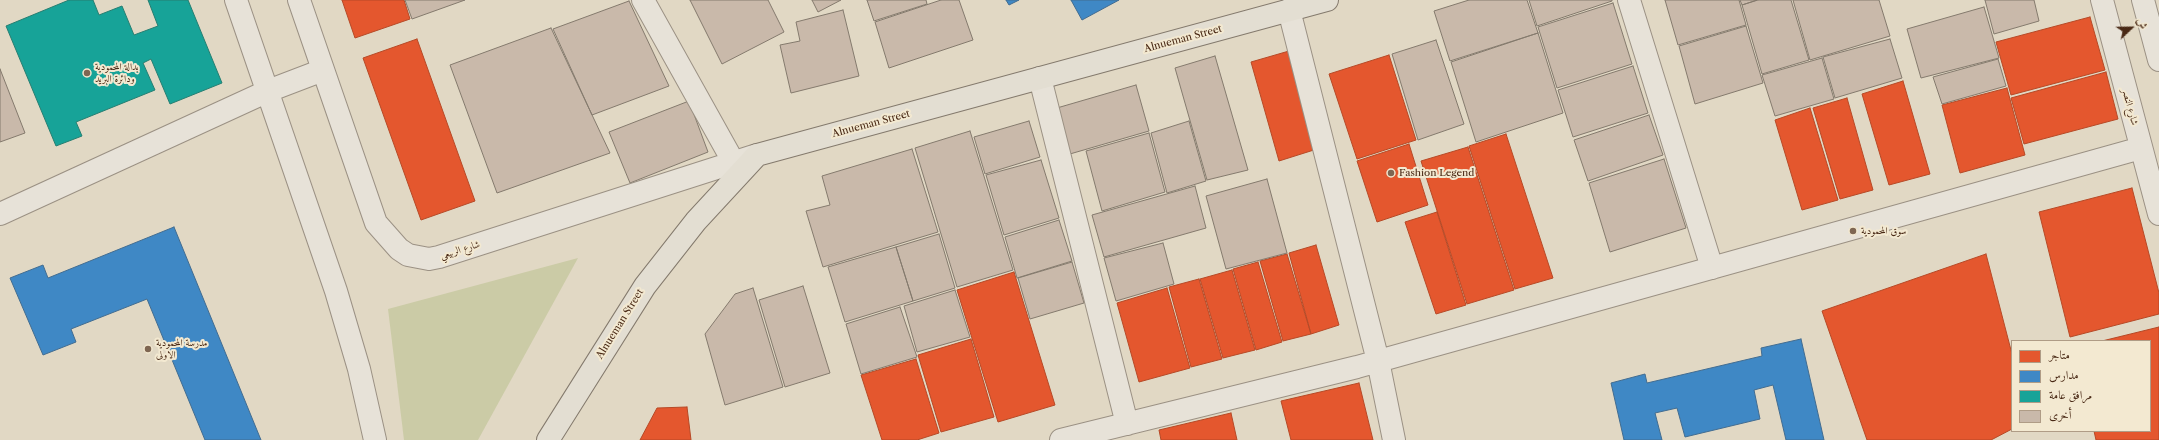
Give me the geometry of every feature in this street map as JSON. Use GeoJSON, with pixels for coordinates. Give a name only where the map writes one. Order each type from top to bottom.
{"type":"FeatureCollection","features":[{"type":"Feature","properties":{"kind":"main road","name":"Alnueman Street"},"geometry":{"type":"LineString","coordinates":[[548,440],[645,286],[696,221],[757,154],[1327,0]]}},
{"type":"Feature","properties":{"kind":"street"},"geometry":{"type":"LineString","coordinates":[[236,0],[336,291],[359,369],[375,440]]}},
{"type":"Feature","properties":{"kind":"street","name":"شارع الربيعي"},"geometry":{"type":"LineString","coordinates":[[299,0],[376,223],[399,249],[418,258],[439,258],[757,154]]}},
{"type":"Feature","properties":{"kind":"street"},"geometry":{"type":"LineString","coordinates":[[643,0],[734,162]]}},
{"type":"Feature","properties":{"kind":"street"},"geometry":{"type":"LineString","coordinates":[[1629,0],[1712,268]]}},
{"type":"Feature","properties":{"kind":"street","name":"شارع النصر"},"geometry":{"type":"LineString","coordinates":[[2102,0],[2159,214]]}},
{"type":"Feature","properties":{"kind":"street"},"geometry":{"type":"LineString","coordinates":[[2143,0],[2159,60]]}},
{"type":"Feature","properties":{"kind":"street"},"geometry":{"type":"LineString","coordinates":[[1289,10],[1378,361],[1394,440]]}},
{"type":"Feature","properties":{"kind":"street"},"geometry":{"type":"LineString","coordinates":[[0,214],[268,91],[323,70]]}},
{"type":"Feature","properties":{"kind":"street"},"geometry":{"type":"LineString","coordinates":[[1040,78],[1127,424]]}},
{"type":"Feature","properties":{"kind":"street"},"geometry":{"type":"LineString","coordinates":[[1061,440],[1378,361],[2141,148]]}},
{"type":"Feature","properties":{"kind":"green space"},"geometry":{"type":"Polygon","coordinates":[[[578,258],[478,440],[404,440],[388,309],[578,258]]]}},
{"type":"Feature","properties":{"kind":"building: متاجر"},"geometry":{"type":"Polygon","coordinates":[[[342,0],[404,0],[410,19],[355,38],[342,0]]]}},
{"type":"Feature","properties":{"kind":"building: متاجر"},"geometry":{"type":"Polygon","coordinates":[[[2090,17],[2105,70],[2011,95],[1996,42],[2090,17]]]}},
{"type":"Feature","properties":{"kind":"building: متاجر"},"geometry":{"type":"Polygon","coordinates":[[[417,39],[475,201],[421,220],[363,58],[417,39]]]}},
{"type":"Feature","properties":{"kind":"building: متاجر"},"geometry":{"type":"Polygon","coordinates":[[[1289,51],[1317,149],[1279,161],[1251,62],[1289,51]]]}},
{"type":"Feature","properties":{"kind":"building: متاجر"},"geometry":{"type":"Polygon","coordinates":[[[1389,55],[1416,140],[1357,159],[1329,74],[1389,55]]]}},
{"type":"Feature","properties":{"kind":"building: متاجر"},"geometry":{"type":"Polygon","coordinates":[[[2106,72],[2118,119],[2024,144],[2011,98],[2106,72]]]}},
{"type":"Feature","properties":{"kind":"building: متاجر"},"geometry":{"type":"Polygon","coordinates":[[[1903,81],[1930,174],[1889,185],[1862,94],[1903,81]]]}},
{"type":"Feature","properties":{"kind":"building: متاجر"},"geometry":{"type":"Polygon","coordinates":[[[2007,88],[2025,155],[1960,173],[1942,105],[2007,88]]]}},
{"type":"Feature","properties":{"kind":"building: متاجر"},"geometry":{"type":"Polygon","coordinates":[[[1847,98],[1873,190],[1840,199],[1813,108],[1847,98]]]}},
{"type":"Feature","properties":{"kind":"building: متاجر"},"geometry":{"type":"Polygon","coordinates":[[[1810,108],[1838,200],[1802,210],[1775,120],[1810,108]]]}},
{"type":"Feature","properties":{"kind":"building: متاجر"},"geometry":{"type":"Polygon","coordinates":[[[1506,134],[1553,278],[1515,289],[1469,146],[1506,134]]]}},
{"type":"Feature","properties":{"kind":"building: متاجر"},"geometry":{"type":"Polygon","coordinates":[[[1409,144],[1428,205],[1377,222],[1357,161],[1409,144]]]}},
{"type":"Feature","properties":{"kind":"building: متاجر"},"geometry":{"type":"Polygon","coordinates":[[[1468,147],[1514,290],[1467,304],[1421,161],[1468,147]]]}},
{"type":"Feature","properties":{"kind":"building: متاجر"},"geometry":{"type":"Polygon","coordinates":[[[2132,188],[2159,293],[2159,314],[2070,337],[2039,212],[2132,188]]]}},
{"type":"Feature","properties":{"kind":"building: متاجر"},"geometry":{"type":"Polygon","coordinates":[[[1437,212],[1466,305],[1436,314],[1405,222],[1437,212]]]}},
{"type":"Feature","properties":{"kind":"building: متاجر"},"geometry":{"type":"Polygon","coordinates":[[[1316,245],[1339,325],[1311,334],[1289,253],[1316,245]]]}},
{"type":"Feature","properties":{"kind":"building: متاجر"},"geometry":{"type":"Polygon","coordinates":[[[1287,254],[1311,334],[1283,341],[1260,261],[1287,254]]]}},
{"type":"Feature","properties":{"kind":"building: متاجر","name":"سوق المحمودية"},"geometry":{"type":"Polygon","coordinates":[[[1986,254],[2011,350],[2011,430],[1991,440],[1867,440],[1822,311],[1986,254]]]}},
{"type":"Feature","properties":{"kind":"building: متاجر"},"geometry":{"type":"Polygon","coordinates":[[[1258,262],[1282,342],[1256,350],[1233,269],[1258,262]]]}},
{"type":"Feature","properties":{"kind":"building: متاجر"},"geometry":{"type":"Polygon","coordinates":[[[1232,270],[1255,350],[1223,358],[1200,279],[1232,270]]]}},
{"type":"Feature","properties":{"kind":"building: متاجر"},"geometry":{"type":"Polygon","coordinates":[[[1014,272],[1055,405],[998,422],[957,290],[1014,272]]]}},
{"type":"Feature","properties":{"kind":"building: متاجر"},"geometry":{"type":"Polygon","coordinates":[[[1199,279],[1222,359],[1191,367],[1169,287],[1199,279]]]}},
{"type":"Feature","properties":{"kind":"building: متاجر"},"geometry":{"type":"Polygon","coordinates":[[[1167,288],[1190,368],[1139,382],[1117,303],[1167,288]]]}},
{"type":"Feature","properties":{"kind":"building: متاجر"},"geometry":{"type":"Polygon","coordinates":[[[2159,327],[2159,440],[2096,440],[2094,432],[2151,432],[2151,340],[2106,340],[2159,327]]]}},
{"type":"Feature","properties":{"kind":"building: متاجر"},"geometry":{"type":"Polygon","coordinates":[[[971,339],[994,417],[941,432],[918,355],[971,339]]]}},
{"type":"Feature","properties":{"kind":"building: متاجر"},"geometry":{"type":"Polygon","coordinates":[[[916,359],[939,433],[917,440],[882,440],[861,375],[916,359]]]}},
{"type":"Feature","properties":{"kind":"building: متاجر"},"geometry":{"type":"Polygon","coordinates":[[[1359,383],[1373,440],[1291,440],[1281,401],[1359,383]]]}},
{"type":"Feature","properties":{"kind":"building: متاجر"},"geometry":{"type":"Polygon","coordinates":[[[687,407],[691,440],[640,440],[657,408],[687,407]]]}},
{"type":"Feature","properties":{"kind":"building: متاجر"},"geometry":{"type":"Polygon","coordinates":[[[1231,413],[1237,440],[1161,440],[1159,430],[1231,413]]]}},
{"type":"Feature","properties":{"kind":"building: مدارس"},"geometry":{"type":"Polygon","coordinates":[[[1006,0],[1019,0],[1009,5],[1006,0]]]}},
{"type":"Feature","properties":{"kind":"building: مدارس"},"geometry":{"type":"Polygon","coordinates":[[[1071,0],[1119,0],[1082,20],[1071,0]]]}},
{"type":"Feature","properties":{"kind":"building: مدارس"},"geometry":{"type":"Polygon","coordinates":[[[174,227],[261,440],[205,440],[147,299],[71,329],[76,342],[43,355],[10,278],[43,265],[48,278],[174,227]]]}},
{"type":"Feature","properties":{"kind":"building: مدارس"},"geometry":{"type":"Polygon","coordinates":[[[1801,339],[1824,440],[1786,440],[1773,385],[1754,390],[1760,419],[1685,437],[1677,408],[1655,413],[1662,440],[1624,440],[1611,383],[1645,374],[1647,383],[1762,356],[1761,348],[1801,339]]]}},
{"type":"Feature","properties":{"kind":"building: مرافق عامة","name":"بدالة المحمودية ودائرة البريد"},"geometry":{"type":"Polygon","coordinates":[[[69,0],[93,0],[99,15],[122,6],[134,35],[158,26],[148,0],[188,0],[222,83],[170,104],[151,59],[143,63],[155,90],[76,122],[82,136],[56,146],[6,26],[69,0]]]}},
{"type":"Feature","properties":{"kind":"building: أخرى"},"geometry":{"type":"Polygon","coordinates":[[[405,0],[465,0],[412,19],[405,0]]]}},
{"type":"Feature","properties":{"kind":"building: أخرى"},"geometry":{"type":"Polygon","coordinates":[[[690,0],[768,0],[784,32],[722,64],[690,0]]]}},
{"type":"Feature","properties":{"kind":"building: أخرى"},"geometry":{"type":"Polygon","coordinates":[[[812,0],[841,0],[818,12],[812,0]]]}},
{"type":"Feature","properties":{"kind":"building: أخرى"},"geometry":{"type":"Polygon","coordinates":[[[867,0],[926,0],[927,4],[874,21],[867,0]]]}},
{"type":"Feature","properties":{"kind":"building: أخرى"},"geometry":{"type":"Polygon","coordinates":[[[941,0],[959,0],[973,40],[889,68],[875,22],[941,0]]]}},
{"type":"Feature","properties":{"kind":"building: أخرى"},"geometry":{"type":"Polygon","coordinates":[[[1469,0],[1527,0],[1538,33],[1450,61],[1434,11],[1469,0]]]}},
{"type":"Feature","properties":{"kind":"building: أخرى"},"geometry":{"type":"Polygon","coordinates":[[[1529,0],[1612,0],[1612,1],[1537,26],[1529,0]]]}},
{"type":"Feature","properties":{"kind":"building: أخرى"},"geometry":{"type":"Polygon","coordinates":[[[1665,0],[1739,0],[1746,25],[1678,45],[1665,0]]]}},
{"type":"Feature","properties":{"kind":"building: أخرى"},"geometry":{"type":"Polygon","coordinates":[[[1740,0],[1757,0],[1742,5],[1740,0]]]}},
{"type":"Feature","properties":{"kind":"building: أخرى"},"geometry":{"type":"Polygon","coordinates":[[[1758,0],[1791,0],[1809,60],[1762,74],[1742,5],[1758,0]]]}},
{"type":"Feature","properties":{"kind":"building: أخرى"},"geometry":{"type":"Polygon","coordinates":[[[1793,0],[1879,0],[1890,36],[1810,60],[1793,0]]]}},
{"type":"Feature","properties":{"kind":"building: أخرى"},"geometry":{"type":"Polygon","coordinates":[[[1985,0],[2034,0],[2039,21],[1994,34],[1985,0]]]}},
{"type":"Feature","properties":{"kind":"building: أخرى"},"geometry":{"type":"Polygon","coordinates":[[[629,1],[669,86],[592,115],[553,29],[629,1]]]}},
{"type":"Feature","properties":{"kind":"building: أخرى"},"geometry":{"type":"Polygon","coordinates":[[[1613,3],[1632,64],[1557,88],[1538,27],[1613,3]]]}},
{"type":"Feature","properties":{"kind":"building: أخرى"},"geometry":{"type":"Polygon","coordinates":[[[1984,7],[1999,58],[1921,78],[1907,29],[1984,7]]]}},
{"type":"Feature","properties":{"kind":"building: أخرى"},"geometry":{"type":"Polygon","coordinates":[[[843,10],[859,76],[791,93],[780,45],[800,41],[796,22],[843,10]]]}},
{"type":"Feature","properties":{"kind":"building: أخرى"},"geometry":{"type":"Polygon","coordinates":[[[1746,26],[1763,83],[1695,104],[1679,46],[1746,26]]]}},
{"type":"Feature","properties":{"kind":"building: أخرى"},"geometry":{"type":"Polygon","coordinates":[[[551,28],[610,153],[497,193],[450,65],[551,28]]]}},
{"type":"Feature","properties":{"kind":"building: أخرى"},"geometry":{"type":"Polygon","coordinates":[[[1538,33],[1563,113],[1476,142],[1451,62],[1538,33]]]}},
{"type":"Feature","properties":{"kind":"building: أخرى"},"geometry":{"type":"Polygon","coordinates":[[[1890,39],[1902,78],[1835,98],[1823,57],[1890,39]]]}},
{"type":"Feature","properties":{"kind":"building: أخرى"},"geometry":{"type":"Polygon","coordinates":[[[1436,40],[1464,124],[1418,140],[1392,54],[1436,40]]]}},
{"type":"Feature","properties":{"kind":"building: أخرى"},"geometry":{"type":"Polygon","coordinates":[[[1215,56],[1248,170],[1207,180],[1175,68],[1215,56]]]}},
{"type":"Feature","properties":{"kind":"building: أخرى"},"geometry":{"type":"Polygon","coordinates":[[[1822,58],[1834,99],[1775,116],[1762,75],[1822,58]]]}},
{"type":"Feature","properties":{"kind":"building: أخرى"},"geometry":{"type":"Polygon","coordinates":[[[1998,59],[2006,86],[1942,104],[1933,77],[1998,59]]]}},
{"type":"Feature","properties":{"kind":"building: أخرى"},"geometry":{"type":"Polygon","coordinates":[[[1633,66],[1648,113],[1573,137],[1558,90],[1633,66]]]}},
{"type":"Feature","properties":{"kind":"building: أخرى"},"geometry":{"type":"Polygon","coordinates":[[[0,69],[25,133],[0,142],[0,69]]]}},
{"type":"Feature","properties":{"kind":"building: أخرى"},"geometry":{"type":"Polygon","coordinates":[[[1136,85],[1149,131],[1063,156],[1050,110],[1136,85]]]}},
{"type":"Feature","properties":{"kind":"building: أخرى"},"geometry":{"type":"Polygon","coordinates":[[[689,101],[708,152],[630,183],[609,132],[689,101]]]}},
{"type":"Feature","properties":{"kind":"building: أخرى"},"geometry":{"type":"Polygon","coordinates":[[[1649,115],[1663,155],[1588,181],[1574,140],[1649,115]]]}},
{"type":"Feature","properties":{"kind":"building: أخرى"},"geometry":{"type":"Polygon","coordinates":[[[1029,121],[1040,157],[985,174],[974,137],[1029,121]]]}},
{"type":"Feature","properties":{"kind":"building: أخرى"},"geometry":{"type":"Polygon","coordinates":[[[1189,121],[1206,181],[1167,193],[1151,133],[1189,121]]]}},
{"type":"Feature","properties":{"kind":"building: أخرى"},"geometry":{"type":"Polygon","coordinates":[[[970,131],[1013,270],[957,287],[915,148],[970,131]]]}},
{"type":"Feature","properties":{"kind":"building: أخرى"},"geometry":{"type":"Polygon","coordinates":[[[1149,133],[1165,192],[1102,211],[1086,151],[1149,133]]]}},
{"type":"Feature","properties":{"kind":"building: أخرى"},"geometry":{"type":"Polygon","coordinates":[[[912,149],[938,232],[823,267],[806,211],[830,205],[822,176],[912,149]]]}},
{"type":"Feature","properties":{"kind":"building: أخرى"},"geometry":{"type":"Polygon","coordinates":[[[1664,159],[1686,228],[1610,252],[1589,183],[1664,159]]]}},
{"type":"Feature","properties":{"kind":"building: أخرى"},"geometry":{"type":"Polygon","coordinates":[[[1041,160],[1059,218],[1004,235],[986,175],[1041,160]]]}},
{"type":"Feature","properties":{"kind":"building: أخرى"},"geometry":{"type":"Polygon","coordinates":[[[1267,179],[1287,253],[1226,269],[1206,196],[1267,179]]]}},
{"type":"Feature","properties":{"kind":"building: أخرى"},"geometry":{"type":"Polygon","coordinates":[[[1195,186],[1206,228],[1104,257],[1092,215],[1195,186]]]}},
{"type":"Feature","properties":{"kind":"building: أخرى"},"geometry":{"type":"Polygon","coordinates":[[[1059,220],[1072,261],[1017,278],[1005,237],[1059,220]]]}},
{"type":"Feature","properties":{"kind":"building: أخرى"},"geometry":{"type":"Polygon","coordinates":[[[939,234],[955,288],[913,301],[896,247],[939,234]]]}},
{"type":"Feature","properties":{"kind":"building: أخرى"},"geometry":{"type":"Polygon","coordinates":[[[1163,243],[1174,284],[1116,301],[1104,258],[1163,243]]]}},
{"type":"Feature","properties":{"kind":"building: أخرى"},"geometry":{"type":"Polygon","coordinates":[[[896,247],[913,301],[845,322],[828,267],[896,247]]]}},
{"type":"Feature","properties":{"kind":"building: أخرى"},"geometry":{"type":"Polygon","coordinates":[[[1072,262],[1084,303],[1030,319],[1018,278],[1072,262]]]}},
{"type":"Feature","properties":{"kind":"building: أخرى"},"geometry":{"type":"Polygon","coordinates":[[[803,286],[830,373],[785,387],[759,300],[803,286]]]}},
{"type":"Feature","properties":{"kind":"building: أخرى"},"geometry":{"type":"Polygon","coordinates":[[[753,288],[783,387],[725,405],[705,334],[735,294],[753,288]]]}},
{"type":"Feature","properties":{"kind":"building: أخرى"},"geometry":{"type":"Polygon","coordinates":[[[955,290],[970,337],[917,352],[904,306],[955,290]]]}},
{"type":"Feature","properties":{"kind":"building: أخرى"},"geometry":{"type":"Polygon","coordinates":[[[900,307],[917,357],[861,374],[846,324],[900,307]]]}},
{"type":"Feature","properties":{"kind":"place","name":"بدالة المحمودية ودائرة البريد"},"geometry":{"type":"Point","coordinates":[87,73]}},
{"type":"Feature","properties":{"kind":"place","name":"Fashion Legend"},"geometry":{"type":"Point","coordinates":[1391,173]}},
{"type":"Feature","properties":{"kind":"place","name":"سوق المحمودية"},"geometry":{"type":"Point","coordinates":[1853,231]}},
{"type":"Feature","properties":{"kind":"place","name":"مدرسة المحمودية الاولى"},"geometry":{"type":"Point","coordinates":[148,349]}}]}
